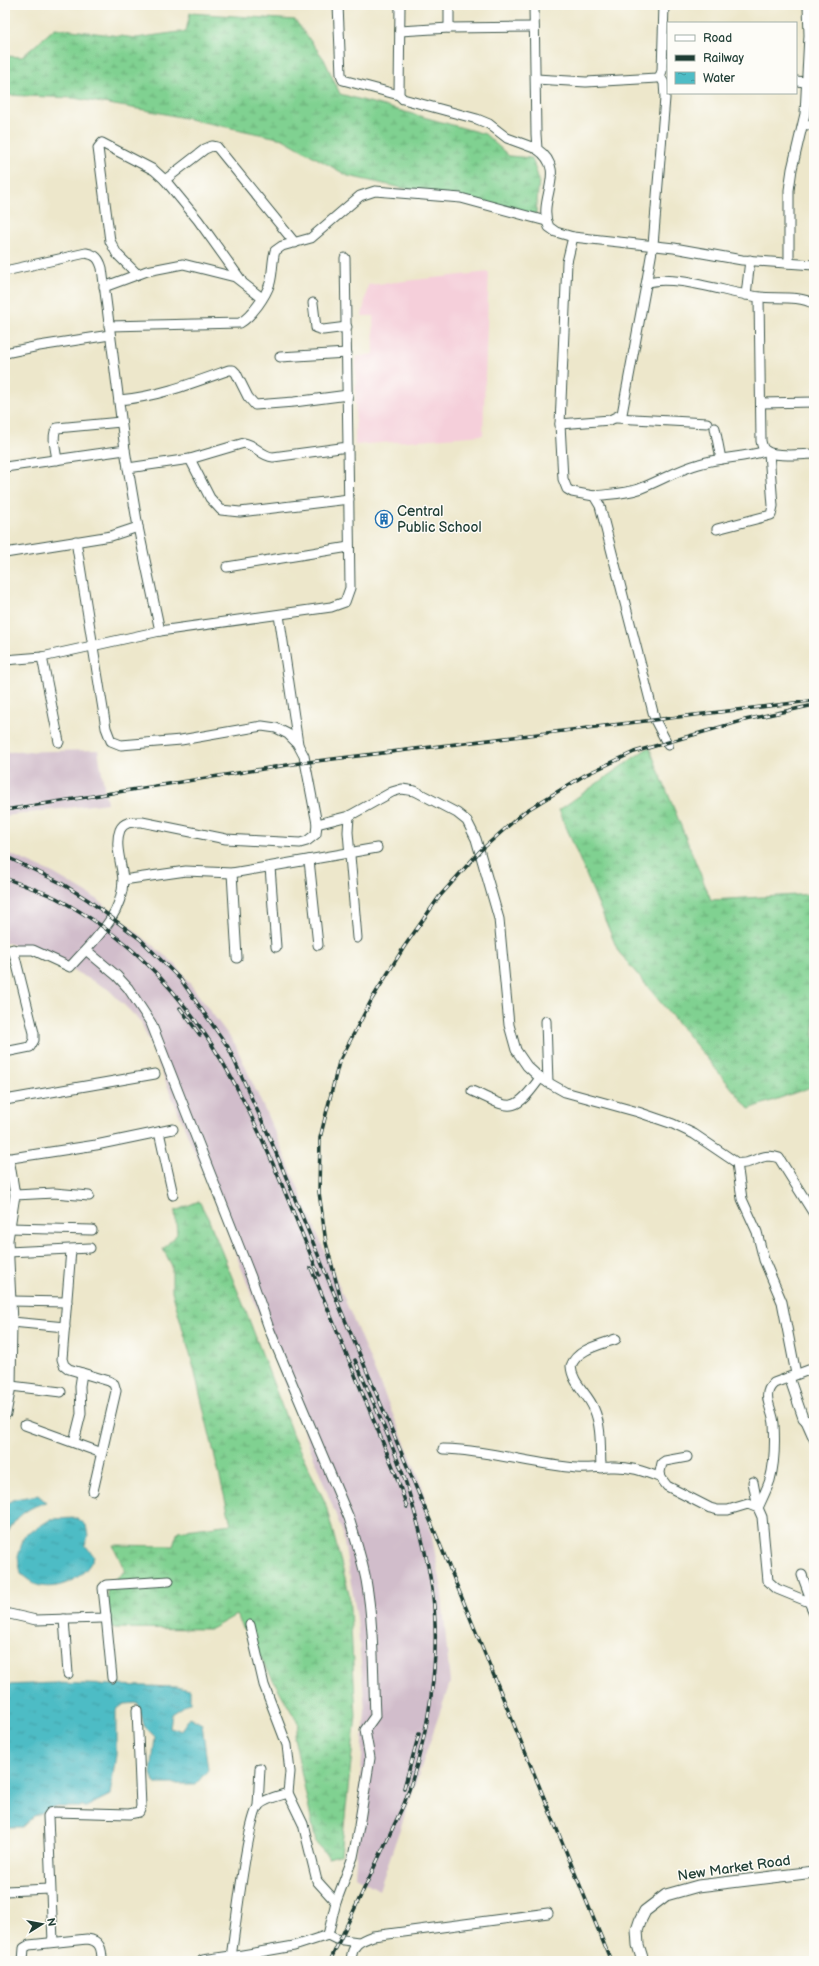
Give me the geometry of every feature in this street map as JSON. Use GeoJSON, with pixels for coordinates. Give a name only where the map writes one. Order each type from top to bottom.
{"type":"FeatureCollection","features":[{"type":"Feature","properties":{"kind":"street"},"geometry":{"type":"LineString","coordinates":[[338,5],[341,74],[344,80],[399,95],[403,99],[477,119],[489,124],[507,138],[537,148],[548,158],[552,166],[552,176],[545,213],[546,221],[549,227],[556,232],[573,237],[653,245],[713,256],[814,265]]}},
{"type":"Feature","properties":{"kind":"street"},"geometry":{"type":"LineString","coordinates":[[399,95],[400,5]]}},
{"type":"Feature","properties":{"kind":"street"},"geometry":{"type":"LineString","coordinates":[[449,5],[449,28]]}},
{"type":"Feature","properties":{"kind":"street"},"geometry":{"type":"LineString","coordinates":[[534,5],[537,148]]}},
{"type":"Feature","properties":{"kind":"street"},"geometry":{"type":"LineString","coordinates":[[560,424],[610,420],[622,414],[625,405],[653,245],[666,98],[664,80],[664,5]]}},
{"type":"Feature","properties":{"kind":"street"},"geometry":{"type":"LineString","coordinates":[[789,263],[789,190],[792,169],[804,124],[809,35],[808,5]]}},
{"type":"Feature","properties":{"kind":"street"},"geometry":{"type":"LineString","coordinates":[[400,31],[449,28],[534,27]]}},
{"type":"Feature","properties":{"kind":"street"},"geometry":{"type":"LineString","coordinates":[[536,79],[586,82],[650,79],[664,80]]}},
{"type":"Feature","properties":{"kind":"street"},"geometry":{"type":"LineString","coordinates":[[797,81],[806,82]]}},
{"type":"Feature","properties":{"kind":"street"},"geometry":{"type":"LineString","coordinates":[[804,124],[814,126]]}},
{"type":"Feature","properties":{"kind":"street"},"geometry":{"type":"LineString","coordinates":[[137,274],[117,254],[110,241],[98,148],[99,144],[106,144],[154,170],[165,180],[198,220],[241,280],[262,298]]}},
{"type":"Feature","properties":{"kind":"street"},"geometry":{"type":"LineString","coordinates":[[165,180],[205,149],[212,146],[217,147],[295,243]]}},
{"type":"Feature","properties":{"kind":"street"},"geometry":{"type":"LineString","coordinates":[[5,353],[114,329],[240,324],[252,313],[270,282],[275,251],[282,246],[311,238],[360,196],[375,191],[461,198],[546,221]]}},
{"type":"Feature","properties":{"kind":"street"},"geometry":{"type":"LineString","coordinates":[[573,237],[567,262],[560,424],[564,485],[572,492],[594,496],[638,490],[677,471],[721,459],[767,452],[814,454]]}},
{"type":"Feature","properties":{"kind":"street"},"geometry":{"type":"LineString","coordinates":[[5,271],[86,253],[95,255],[100,261],[110,285],[119,400],[125,450],[138,527],[160,631]]}},
{"type":"Feature","properties":{"kind":"street"},"geometry":{"type":"LineString","coordinates":[[5,660],[42,657],[93,647],[160,631],[331,607],[345,602],[350,588],[345,258]]}},
{"type":"Feature","properties":{"kind":"street"},"geometry":{"type":"LineString","coordinates":[[746,295],[750,260]]}},
{"type":"Feature","properties":{"kind":"street"},"geometry":{"type":"LineString","coordinates":[[110,285],[137,274],[158,268],[183,264],[225,274],[241,280]]}},
{"type":"Feature","properties":{"kind":"street"},"geometry":{"type":"LineString","coordinates":[[646,285],[655,280],[670,280],[746,295],[804,300],[814,304]]}},
{"type":"Feature","properties":{"kind":"street"},"geometry":{"type":"LineString","coordinates":[[716,529],[771,515],[773,506],[767,452],[762,441],[759,297]]}},
{"type":"Feature","properties":{"kind":"street"},"geometry":{"type":"LineString","coordinates":[[312,303],[316,328],[323,330],[346,327]]}},
{"type":"Feature","properties":{"kind":"street"},"geometry":{"type":"LineString","coordinates":[[280,357],[347,353]]}},
{"type":"Feature","properties":{"kind":"street"},"geometry":{"type":"LineString","coordinates":[[119,400],[136,399],[194,383],[229,370],[233,370],[236,373],[248,397],[255,405],[348,395]]}},
{"type":"Feature","properties":{"kind":"street"},"geometry":{"type":"LineString","coordinates":[[761,403],[814,402]]}},
{"type":"Feature","properties":{"kind":"street"},"geometry":{"type":"LineString","coordinates":[[616,418],[711,425],[721,459]]}},
{"type":"Feature","properties":{"kind":"street"},"geometry":{"type":"LineString","coordinates":[[57,460],[54,436],[57,428],[121,422]]}},
{"type":"Feature","properties":{"kind":"street"},"geometry":{"type":"LineString","coordinates":[[128,468],[190,459],[244,443],[253,445],[264,456],[269,457],[348,447]]}},
{"type":"Feature","properties":{"kind":"street"},"geometry":{"type":"LineString","coordinates":[[5,467],[125,450]]}},
{"type":"Feature","properties":{"kind":"street"},"geometry":{"type":"LineString","coordinates":[[190,459],[210,498],[221,510],[240,512],[349,498]]}},
{"type":"Feature","properties":{"kind":"street"},"geometry":{"type":"LineString","coordinates":[[594,496],[600,506],[655,720],[668,745]]}},
{"type":"Feature","properties":{"kind":"street"},"geometry":{"type":"LineString","coordinates":[[5,553],[112,536],[138,527]]}},
{"type":"Feature","properties":{"kind":"street"},"geometry":{"type":"LineString","coordinates":[[76,541],[106,728],[108,737],[115,744],[121,745],[181,740],[262,726],[276,728],[288,734],[298,745]]}},
{"type":"Feature","properties":{"kind":"street"},"geometry":{"type":"LineString","coordinates":[[227,567],[349,547]]}},
{"type":"Feature","properties":{"kind":"street"},"geometry":{"type":"LineString","coordinates":[[5,1052],[30,1047],[34,1040],[34,1033],[9,949],[33,950],[70,967],[86,950],[112,918],[121,896],[123,880],[118,841],[119,832],[123,826],[129,822],[142,822],[226,839],[288,843],[307,841],[316,834],[317,824],[306,762],[298,745],[279,615]]}},
{"type":"Feature","properties":{"kind":"street"},"geometry":{"type":"LineString","coordinates":[[42,657],[59,742]]}},
{"type":"Feature","properties":{"kind":"street"},"geometry":{"type":"LineString","coordinates":[[317,824],[349,816],[392,792],[409,789],[457,813],[467,821],[476,839],[499,919],[509,1025],[516,1050],[527,1066],[540,1078],[565,1092],[638,1112],[673,1124],[694,1134],[737,1163],[745,1164],[770,1155],[779,1158],[814,1214]]}},
{"type":"Feature","properties":{"kind":"street"},"geometry":{"type":"LineString","coordinates":[[349,816],[348,832],[351,853],[356,938]]}},
{"type":"Feature","properties":{"kind":"street"},"geometry":{"type":"LineString","coordinates":[[123,880],[186,871],[232,873],[378,848]]}},
{"type":"Feature","properties":{"kind":"street"},"geometry":{"type":"LineString","coordinates":[[309,860],[318,945]]}},
{"type":"Feature","properties":{"kind":"street"},"geometry":{"type":"LineString","coordinates":[[270,867],[276,947]]}},
{"type":"Feature","properties":{"kind":"street"},"geometry":{"type":"LineString","coordinates":[[232,873],[237,958]]}},
{"type":"Feature","properties":{"kind":"street"},"geometry":{"type":"LineString","coordinates":[[86,950],[124,984],[151,1023],[252,1276],[270,1331],[349,1518],[366,1580],[370,1606],[375,1716],[365,1730],[370,1758],[360,1826],[353,1857],[336,1902],[328,1935]]}},
{"type":"Feature","properties":{"kind":"street"},"geometry":{"type":"LineString","coordinates":[[546,1021],[548,1083]]}},
{"type":"Feature","properties":{"kind":"street"},"geometry":{"type":"LineString","coordinates":[[5,1100],[155,1074]]}},
{"type":"Feature","properties":{"kind":"street"},"geometry":{"type":"LineString","coordinates":[[472,1091],[505,1106],[514,1106],[528,1096],[540,1078]]}},
{"type":"Feature","properties":{"kind":"street"},"geometry":{"type":"LineString","coordinates":[[6,1414],[11,1386],[8,1363],[12,1322],[8,1312],[11,1301],[6,1240],[9,1228],[8,1219],[15,1195],[7,1159],[96,1145],[173,1129]]}},
{"type":"Feature","properties":{"kind":"street"},"geometry":{"type":"LineString","coordinates":[[159,1132],[173,1195]]}},
{"type":"Feature","properties":{"kind":"street"},"geometry":{"type":"LineString","coordinates":[[737,1163],[742,1199],[757,1232],[764,1260],[782,1302],[792,1375],[802,1418],[810,1421],[814,1439]]}},
{"type":"Feature","properties":{"kind":"street"},"geometry":{"type":"LineString","coordinates":[[15,1195],[54,1193],[89,1196]]}},
{"type":"Feature","properties":{"kind":"street"},"geometry":{"type":"LineString","coordinates":[[9,1228],[92,1230]]}},
{"type":"Feature","properties":{"kind":"street"},"geometry":{"type":"LineString","coordinates":[[7,1256],[90,1248]]}},
{"type":"Feature","properties":{"kind":"street"},"geometry":{"type":"LineString","coordinates":[[71,1250],[62,1359],[64,1365],[69,1369],[109,1381],[114,1384],[116,1391],[93,1491]]}},
{"type":"Feature","properties":{"kind":"street"},"geometry":{"type":"LineString","coordinates":[[11,1301],[67,1302]]}},
{"type":"Feature","properties":{"kind":"street"},"geometry":{"type":"LineString","coordinates":[[12,1322],[64,1327]]}},
{"type":"Feature","properties":{"kind":"street"},"geometry":{"type":"LineString","coordinates":[[600,1468],[598,1424],[595,1410],[574,1378],[571,1366],[577,1356],[591,1348],[616,1339]]}},
{"type":"Feature","properties":{"kind":"street"},"geometry":{"type":"LineString","coordinates":[[758,1508],[770,1479],[774,1450],[774,1421],[767,1393],[774,1383],[814,1368]]}},
{"type":"Feature","properties":{"kind":"street"},"geometry":{"type":"LineString","coordinates":[[74,1442],[81,1414],[80,1386],[82,1372]]}},
{"type":"Feature","properties":{"kind":"street"},"geometry":{"type":"LineString","coordinates":[[11,1386],[61,1392]]}},
{"type":"Feature","properties":{"kind":"street"},"geometry":{"type":"LineString","coordinates":[[25,1425],[102,1453]]}},
{"type":"Feature","properties":{"kind":"street"},"geometry":{"type":"LineString","coordinates":[[443,1449],[492,1453],[576,1468],[636,1469],[661,1478]]}},
{"type":"Feature","properties":{"kind":"street"},"geometry":{"type":"LineString","coordinates":[[687,1457],[662,1463],[660,1472],[661,1478],[663,1482],[672,1490],[710,1508],[728,1510],[748,1504],[758,1508]]}},
{"type":"Feature","properties":{"kind":"street"},"geometry":{"type":"LineString","coordinates":[[753,1482],[758,1508],[762,1517],[768,1581],[777,1589],[805,1600],[813,1609]]}},
{"type":"Feature","properties":{"kind":"street"},"geometry":{"type":"LineString","coordinates":[[802,1575],[813,1609]]}},
{"type":"Feature","properties":{"kind":"street"},"geometry":{"type":"LineString","coordinates":[[112,1678],[103,1588],[106,1585],[169,1582]]}},
{"type":"Feature","properties":{"kind":"street"},"geometry":{"type":"LineString","coordinates":[[5,1613],[36,1620],[106,1616]]}},
{"type":"Feature","properties":{"kind":"street"},"geometry":{"type":"LineString","coordinates":[[64,1619],[68,1674]]}},
{"type":"Feature","properties":{"kind":"street"},"geometry":{"type":"LineString","coordinates":[[250,1625],[264,1685],[287,1745],[290,1772],[288,1793],[303,1824],[317,1881],[336,1902]]}},
{"type":"Feature","properties":{"kind":"street"},"geometry":{"type":"LineString","coordinates":[[52,1942],[48,1823],[50,1813],[129,1814],[139,1812],[137,1710]]}},
{"type":"Feature","properties":{"kind":"street"},"geometry":{"type":"LineString","coordinates":[[233,1959],[250,1832],[258,1806],[260,1768]]}},
{"type":"Feature","properties":{"kind":"street"},"geometry":{"type":"LineString","coordinates":[[258,1806],[264,1801],[288,1793]]}},
{"type":"Feature","properties":{"kind":"street","name":"New Market Road"},"geometry":{"type":"LineString","coordinates":[[643,1961],[638,1945],[637,1930],[640,1921],[645,1911],[666,1895],[698,1886],[814,1872]]}},
{"type":"Feature","properties":{"kind":"street"},"geometry":{"type":"LineString","coordinates":[[5,1891],[50,1889]]}},
{"type":"Feature","properties":{"kind":"street"},"geometry":{"type":"LineString","coordinates":[[203,1961],[233,1959],[289,1947],[328,1935],[336,1939],[358,1942],[386,1933],[548,1913]]}},
{"type":"Feature","properties":{"kind":"street"},"geometry":{"type":"LineString","coordinates":[[23,1961],[24,1948],[29,1945],[93,1939],[98,1943],[102,1951],[102,1961]]}},
{"type":"Feature","properties":{"kind":"street"},"geometry":{"type":"LineString","coordinates":[[351,1961],[354,1948],[358,1942]]}},
{"type":"Feature","properties":{"kind":"shaded area"},"geometry":{"type":"Polygon","coordinates":[[[489,272],[483,435],[355,445],[356,357],[374,354],[373,316],[362,316],[368,285],[489,272]]]}},
{"type":"Feature","properties":{"kind":"shaded area"},"geometry":{"type":"Polygon","coordinates":[[[98,750],[107,803],[5,816],[5,752],[98,750]]]}},
{"type":"Feature","properties":{"kind":"shaded area"},"geometry":{"type":"Polygon","coordinates":[[[5,852],[53,873],[97,899],[176,965],[235,1044],[276,1135],[422,1484],[441,1585],[450,1683],[379,1890],[355,1876],[365,1709],[357,1618],[342,1531],[223,1220],[141,1022],[108,989],[61,964],[8,943],[5,944],[5,852]]]}},
{"type":"Feature","properties":{"kind":"green space"},"geometry":{"type":"Polygon","coordinates":[[[190,13],[295,20],[324,59],[340,94],[485,134],[509,156],[532,158],[539,180],[536,213],[528,216],[348,176],[283,139],[156,112],[73,98],[5,95],[5,56],[22,57],[55,28],[136,38],[186,31],[190,13]]]}},
{"type":"Feature","properties":{"kind":"green space"},"geometry":{"type":"Polygon","coordinates":[[[649,747],[711,900],[814,894],[814,1086],[749,1109],[618,951],[559,810],[649,747]]]}},
{"type":"Feature","properties":{"kind":"green space"},"geometry":{"type":"Polygon","coordinates":[[[199,1201],[208,1218],[247,1314],[293,1436],[325,1502],[349,1593],[356,1716],[341,1854],[329,1858],[316,1843],[294,1737],[299,1725],[236,1615],[211,1629],[110,1628],[107,1586],[125,1571],[113,1545],[173,1546],[178,1531],[231,1524],[193,1365],[172,1291],[172,1266],[163,1249],[177,1234],[175,1211],[199,1201]]]}},
{"type":"Feature","properties":{"kind":"water"},"geometry":{"type":"Polygon","coordinates":[[[38,1495],[46,1502],[26,1511],[21,1515],[13,1524],[5,1538],[5,1505],[15,1499],[38,1495]]]}},
{"type":"Feature","properties":{"kind":"water"},"geometry":{"type":"Polygon","coordinates":[[[77,1518],[86,1525],[88,1536],[85,1545],[94,1556],[90,1564],[79,1576],[63,1584],[45,1587],[31,1582],[21,1574],[18,1557],[24,1536],[51,1519],[77,1518]]]}},
{"type":"Feature","properties":{"kind":"water"},"geometry":{"type":"Polygon","coordinates":[[[55,1683],[176,1687],[190,1690],[190,1702],[172,1714],[170,1727],[181,1731],[189,1717],[202,1724],[208,1770],[196,1784],[155,1784],[151,1774],[155,1737],[144,1726],[138,1703],[124,1704],[116,1710],[116,1755],[110,1795],[86,1807],[53,1807],[34,1816],[22,1827],[5,1827],[5,1685],[55,1683]]]}},
{"type":"Feature","properties":{"kind":"railway"},"geometry":{"type":"LineString","coordinates":[[5,810],[300,763],[810,701]]}},
{"type":"Feature","properties":{"kind":"railway"},"geometry":{"type":"LineString","coordinates":[[341,1300],[326,1243],[319,1192],[320,1138],[339,1062],[372,999],[404,947],[439,897],[480,851],[524,812],[585,775],[634,752],[745,720],[814,705]]}},
{"type":"Feature","properties":{"kind":"railway"},"geometry":{"type":"LineString","coordinates":[[5,856],[61,883],[88,900],[140,939],[181,980],[228,1047],[269,1136],[432,1525],[611,1961]]}},
{"type":"Feature","properties":{"kind":"railway"},"geometry":{"type":"LineString","coordinates":[[5,878],[44,892],[56,898],[109,931],[153,970],[190,1013],[222,1061],[249,1111],[273,1164],[319,1275]]}},
{"type":"Feature","properties":{"kind":"railway"},"geometry":{"type":"LineString","coordinates":[[180,1008],[200,1035]]}},
{"type":"Feature","properties":{"kind":"railway"},"geometry":{"type":"LineString","coordinates":[[311,1268],[395,1472],[407,1507]]}},
{"type":"Feature","properties":{"kind":"railway"},"geometry":{"type":"LineString","coordinates":[[330,1961],[404,1804],[413,1779],[426,1726],[434,1671],[435,1616],[425,1550],[407,1486],[382,1422],[355,1360]]}},
{"type":"Feature","properties":{"kind":"railway"},"geometry":{"type":"LineString","coordinates":[[404,1788],[419,1734]]}},
{"type":"Feature","properties":{"kind":"place","name":"Central Public School"},"geometry":{"type":"Point","coordinates":[384,519]}}]}
